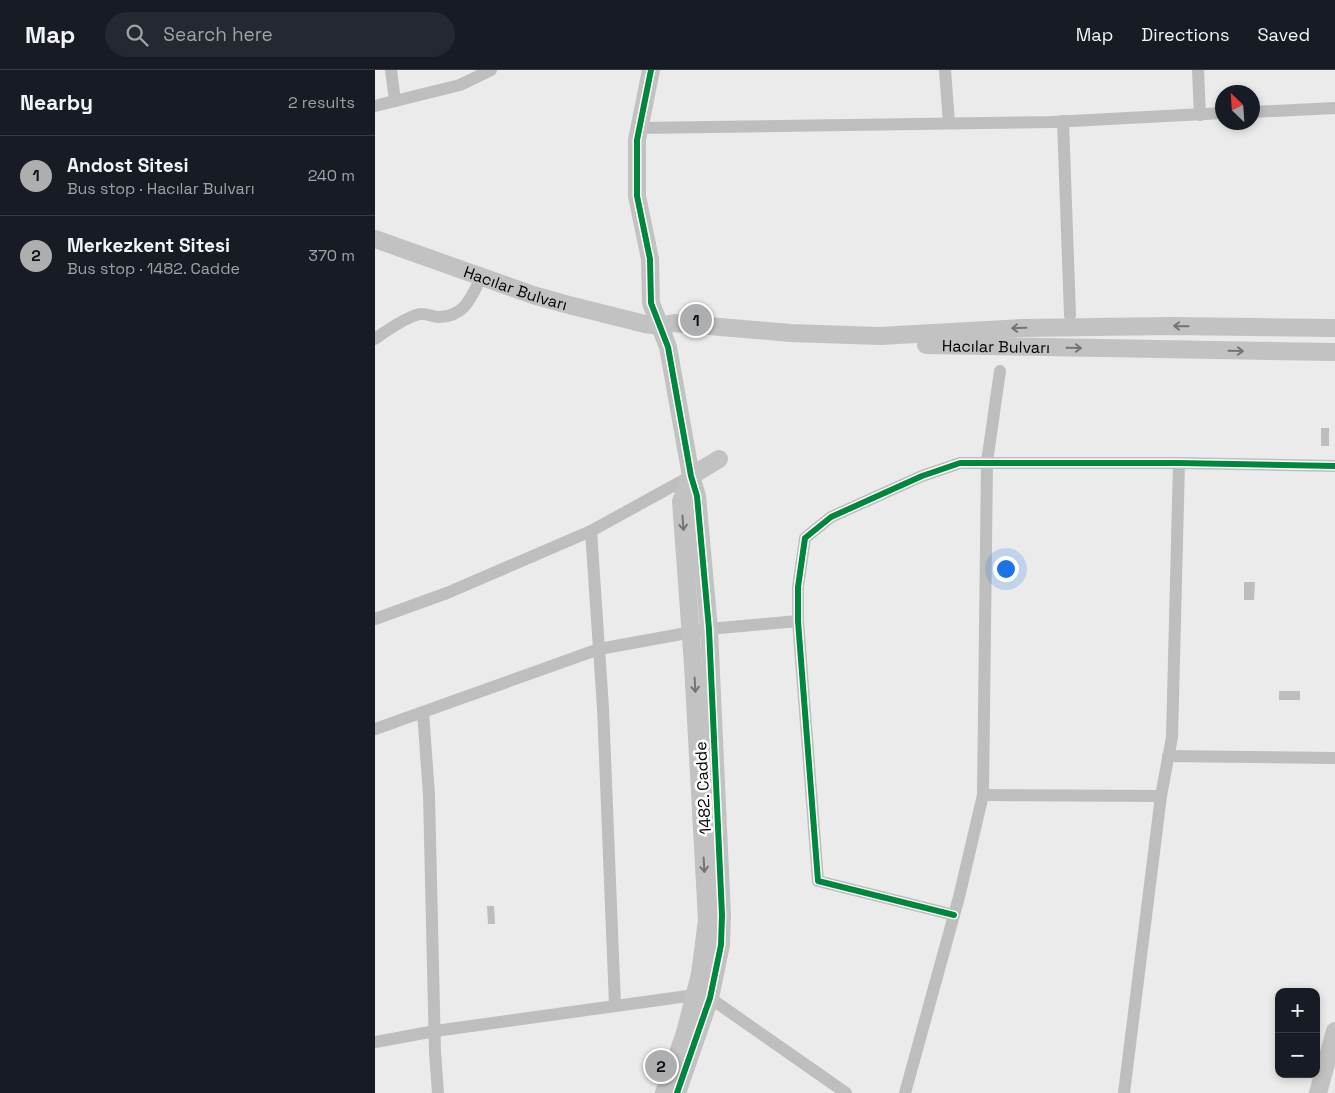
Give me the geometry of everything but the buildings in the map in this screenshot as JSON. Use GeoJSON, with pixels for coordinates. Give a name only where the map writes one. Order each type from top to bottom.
{"type":"FeatureCollection","features":[{"type":"Feature","properties":{"kind":"street"},"geometry":{"type":"LineString","coordinates":[[391,70],[395,101]]}},
{"type":"Feature","properties":{"kind":"street"},"geometry":{"type":"LineString","coordinates":[[375,106],[460,85],[491,70]]}},
{"type":"Feature","properties":{"kind":"street"},"geometry":{"type":"LineString","coordinates":[[651,70],[637,140],[637,196],[650,258],[651,303],[668,347],[691,476]]}},
{"type":"Feature","properties":{"kind":"street"},"geometry":{"type":"LineString","coordinates":[[945,70],[949,123]]}},
{"type":"Feature","properties":{"kind":"street"},"geometry":{"type":"LineString","coordinates":[[1198,70],[1200,114]]}},
{"type":"Feature","properties":{"kind":"street"},"geometry":{"type":"LineString","coordinates":[[1260,112],[1335,108]]}},
{"type":"Feature","properties":{"kind":"street"},"geometry":{"type":"LineString","coordinates":[[639,128],[1063,122],[1215,113]]}},
{"type":"Feature","properties":{"kind":"street"},"geometry":{"type":"LineString","coordinates":[[1063,122],[1070,315]]}},
{"type":"Feature","properties":{"kind":"street","name":"Hacılar Bulvarı"},"geometry":{"type":"LineString","coordinates":[[375,239],[533,295],[631,321],[660,326],[674,332],[710,337],[806,343],[1335,352]]}},
{"type":"Feature","properties":{"kind":"street"},"geometry":{"type":"LineString","coordinates":[[375,339],[393,327],[420,314],[440,317],[461,310],[467,305],[481,276]]}},
{"type":"Feature","properties":{"kind":"street","name":"Hacılar Bulvarı"},"geometry":{"type":"LineString","coordinates":[[660,326],[675,324],[798,333],[880,336],[1021,328],[1171,326],[1335,328]]}},
{"type":"Feature","properties":{"kind":"street"},"geometry":{"type":"LineString","coordinates":[[905,1093],[954,915],[983,795],[987,462],[1000,371]]}},
{"type":"Feature","properties":{"kind":"street"},"geometry":{"type":"LineString","coordinates":[[375,619],[447,593],[591,531],[719,459]]}},
{"type":"Feature","properties":{"kind":"street"},"geometry":{"type":"LineString","coordinates":[[954,915],[818,881],[798,621],[799,587],[805,538],[831,517],[922,476],[960,463],[1179,463],[1335,466]]}},
{"type":"Feature","properties":{"kind":"street"},"geometry":{"type":"LineString","coordinates":[[1124,1093],[1161,796],[1172,737],[1179,463]]}},
{"type":"Feature","properties":{"kind":"street","name":"1482. Cadde"},"geometry":{"type":"LineString","coordinates":[[664,1093],[685,1033],[702,996],[721,945],[722,915],[709,629],[697,496],[691,476]]}},
{"type":"Feature","properties":{"kind":"street","name":"1482. Cadde"},"geometry":{"type":"LineString","coordinates":[[677,1093],[702,996],[700,974],[707,920],[691,633],[681,501],[691,476]]}},
{"type":"Feature","properties":{"kind":"street"},"geometry":{"type":"LineString","coordinates":[[591,531],[603,708],[615,1005]]}},
{"type":"Feature","properties":{"kind":"street"},"geometry":{"type":"LineString","coordinates":[[375,729],[599,649],[709,629],[798,621]]}},
{"type":"Feature","properties":{"kind":"street"},"geometry":{"type":"LineString","coordinates":[[423,712],[429,794],[438,1093]]}},
{"type":"Feature","properties":{"kind":"street"},"geometry":{"type":"LineString","coordinates":[[1168,756],[1335,758]]}},
{"type":"Feature","properties":{"kind":"street"},"geometry":{"type":"LineString","coordinates":[[983,795],[1161,796]]}},
{"type":"Feature","properties":{"kind":"street"},"geometry":{"type":"LineString","coordinates":[[375,1042],[435,1031],[615,1005],[702,996],[846,1093]]}},
{"type":"Feature","properties":{"kind":"street"},"geometry":{"type":"LineString","coordinates":[[1318,1093],[1335,1030]]}},
{"type":"Feature","properties":{"kind":"shaded area"},"geometry":{"type":"Polygon","coordinates":[[[375,70],[1335,70],[1335,1093],[375,1093],[375,70]]]}},
{"type":"Feature","properties":{"kind":"shaded area"},"geometry":{"type":"Polygon","coordinates":[[[1321,428],[1329,428],[1329,446],[1321,446],[1321,428]]]}},
{"type":"Feature","properties":{"kind":"shaded area"},"geometry":{"type":"Polygon","coordinates":[[[1244,582],[1255,582],[1254,600],[1244,600],[1244,582]]]}},
{"type":"Feature","properties":{"kind":"shaded area"},"geometry":{"type":"Polygon","coordinates":[[[1279,691],[1300,691],[1300,700],[1279,700],[1279,691]]]}},
{"type":"Feature","properties":{"kind":"shaded area"},"geometry":{"type":"Polygon","coordinates":[[[487,906],[494,906],[495,924],[488,924],[487,906]]]}},
{"type":"Feature","properties":{"kind":"cycle path"},"geometry":{"type":"LineString","coordinates":[[651,70],[637,140],[637,196],[650,259],[651,303],[668,347],[691,476],[697,496],[709,629],[722,915],[721,945],[710,998],[677,1093]]}},
{"type":"Feature","properties":{"kind":"cycle path"},"geometry":{"type":"LineString","coordinates":[[954,915],[818,881],[798,621],[798,587],[805,538],[831,517],[922,476],[960,463],[1179,463],[1335,466]]}},
{"type":"Feature","properties":{"kind":"place","name":"Andost Sitesi"},"geometry":{"type":"Point","coordinates":[696,320]}},
{"type":"Feature","properties":{"kind":"place","name":"Merkezkent Sitesi"},"geometry":{"type":"Point","coordinates":[661,1066]}}]}
